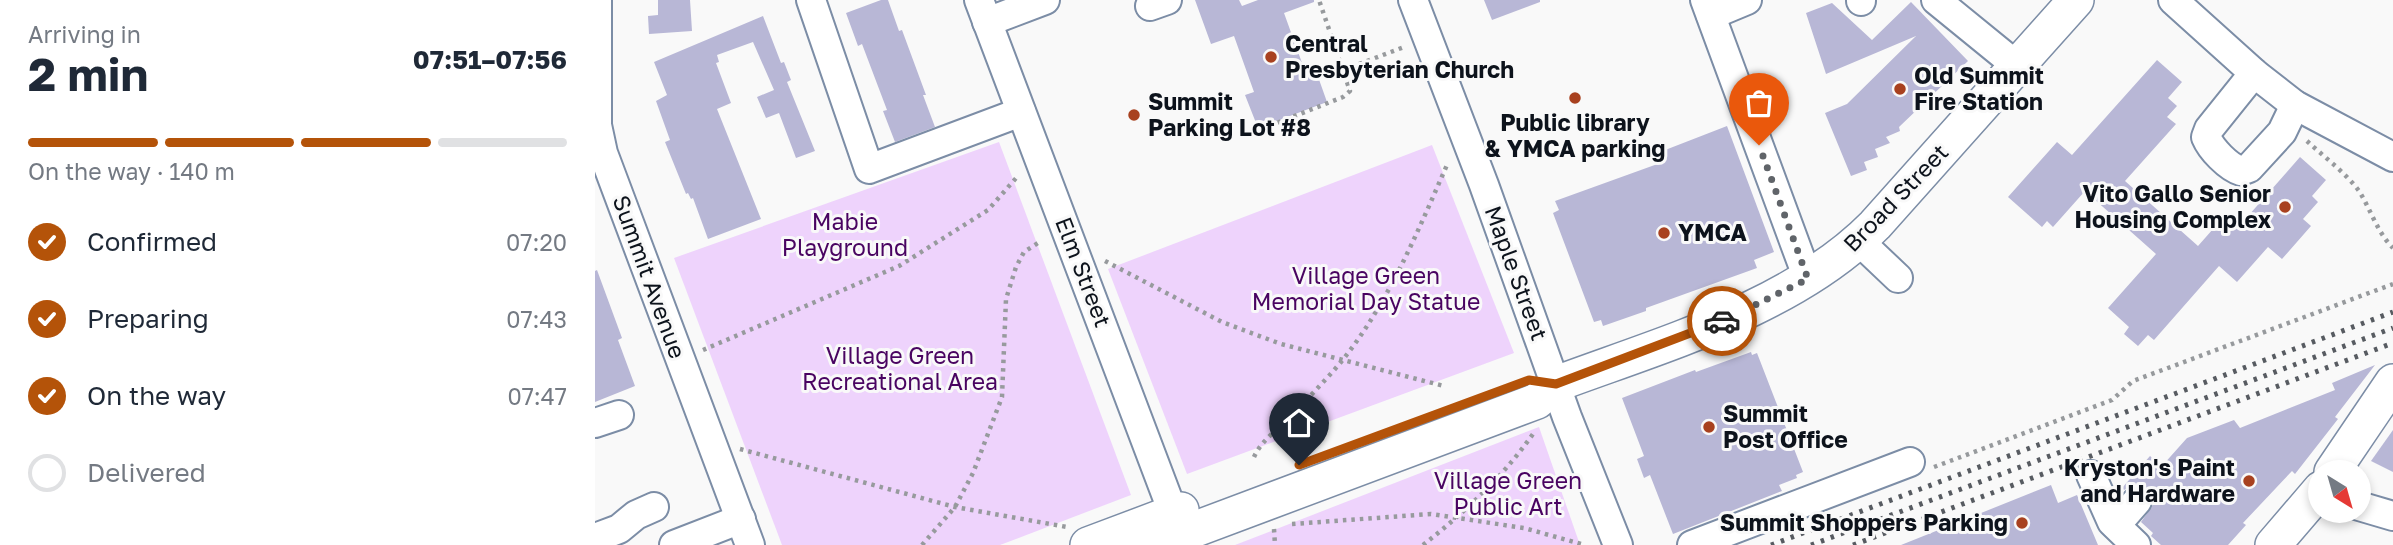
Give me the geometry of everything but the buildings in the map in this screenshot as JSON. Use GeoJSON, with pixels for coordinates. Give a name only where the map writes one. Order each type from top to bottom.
{"type":"FeatureCollection","features":[{"type":"Feature","properties":{"kind":"main road","name":"Broad Street"},"geometry":{"type":"LineString","coordinates":[[1077,536],[1173,534],[1529,380],[1556,384],[1721,321],[1808,279],[1859,241],[2077,0]]}},
{"type":"Feature","properties":{"kind":"main road"},"geometry":{"type":"LineString","coordinates":[[2340,460],[2393,382]]}},
{"type":"Feature","properties":{"kind":"main road"},"geometry":{"type":"LineString","coordinates":[[2273,545],[2308,504]]}},
{"type":"Feature","properties":{"kind":"street","name":"Summit Avenue"},"geometry":{"type":"LineString","coordinates":[[597,0],[596,126],[617,191],[745,532]]}},
{"type":"Feature","properties":{"kind":"street"},"geometry":{"type":"LineString","coordinates":[[811,0],[869,169],[1021,113]]}},
{"type":"Feature","properties":{"kind":"street","name":"Maple Street"},"geometry":{"type":"LineString","coordinates":[[1413,0],[1618,545]]}},
{"type":"Feature","properties":{"kind":"street"},"geometry":{"type":"LineString","coordinates":[[1747,0],[1708,7],[1808,279]]}},
{"type":"Feature","properties":{"kind":"street"},"geometry":{"type":"LineString","coordinates":[[1936,0],[2018,66]]}},
{"type":"Feature","properties":{"kind":"street"},"geometry":{"type":"LineString","coordinates":[[2173,0],[2300,118],[2393,157]]}},
{"type":"Feature","properties":{"kind":"street"},"geometry":{"type":"LineString","coordinates":[[983,11],[1034,2]]}},
{"type":"Feature","properties":{"kind":"street","name":"Elm Street"},"geometry":{"type":"LineString","coordinates":[[983,11],[1173,534]]}},
{"type":"Feature","properties":{"kind":"street"},"geometry":{"type":"LineString","coordinates":[[2254,73],[2206,136],[2210,144],[2233,167],[2241,171],[2249,168],[2282,132],[2300,118]]}},
{"type":"Feature","properties":{"kind":"street"},"geometry":{"type":"LineString","coordinates":[[1859,241],[1899,278]]}},
{"type":"Feature","properties":{"kind":"street"},"geometry":{"type":"LineString","coordinates":[[1692,545],[1921,464]]}},
{"type":"Feature","properties":{"kind":"street"},"geometry":{"type":"LineString","coordinates":[[2091,474],[2112,522],[2123,537]]}},
{"type":"Feature","properties":{"kind":"street"},"geometry":{"type":"LineString","coordinates":[[2123,537],[2137,501]]}},
{"type":"Feature","properties":{"kind":"street"},"geometry":{"type":"LineString","coordinates":[[595,538],[619,529],[636,515],[654,507]]}},
{"type":"Feature","properties":{"kind":"street"},"geometry":{"type":"LineString","coordinates":[[2371,510],[2393,516]]}},
{"type":"Feature","properties":{"kind":"street"},"geometry":{"type":"LineString","coordinates":[[691,542],[745,532]]}},
{"type":"Feature","properties":{"kind":"path"},"geometry":{"type":"LineString","coordinates":[[1254,132],[1347,95],[1350,89],[1319,0]]}},
{"type":"Feature","properties":{"kind":"path"},"geometry":{"type":"LineString","coordinates":[[1318,75],[1404,47]]}},
{"type":"Feature","properties":{"kind":"path"},"geometry":{"type":"LineString","coordinates":[[2300,118],[2305,140],[2355,186],[2379,232],[2393,248]]}},
{"type":"Feature","properties":{"kind":"path"},"geometry":{"type":"LineString","coordinates":[[1254,457],[1342,360],[1392,285],[1447,165]]}},
{"type":"Feature","properties":{"kind":"path"},"geometry":{"type":"LineString","coordinates":[[702,351],[899,266],[988,210],[1017,177]]}},
{"type":"Feature","properties":{"kind":"path"},"geometry":{"type":"LineString","coordinates":[[922,545],[955,507],[973,473],[1002,397],[1006,299],[1024,252],[1041,241]]}},
{"type":"Feature","properties":{"kind":"path"},"geometry":{"type":"LineString","coordinates":[[1101,260],[1222,321],[1281,344],[1444,386]]}},
{"type":"Feature","properties":{"kind":"path"},"geometry":{"type":"LineString","coordinates":[[1921,464],[2112,400],[2133,381],[2393,284]]}},
{"type":"Feature","properties":{"kind":"path"},"geometry":{"type":"LineString","coordinates":[[1423,545],[1458,517],[1504,471],[1537,429]]}},
{"type":"Feature","properties":{"kind":"path"},"geometry":{"type":"LineString","coordinates":[[739,448],[955,507],[1077,536]]}},
{"type":"Feature","properties":{"kind":"path"},"geometry":{"type":"LineString","coordinates":[[1275,545],[1274,524],[1431,514],[1524,528],[1585,545]]}},
{"type":"Feature","properties":{"kind":"green space","name":"Village Green Recreational Area"},"geometry":{"type":"Polygon","coordinates":[[[999,142],[1131,495],[1000,545],[782,545],[674,258],[999,142]]]}},
{"type":"Feature","properties":{"kind":"green space","name":"Village Green Memorial Day Statue"},"geometry":{"type":"Polygon","coordinates":[[[1432,145],[1514,353],[1187,474],[1108,269],[1432,145]]]}},
{"type":"Feature","properties":{"kind":"green space","name":"Village Green Public Art"},"geometry":{"type":"Polygon","coordinates":[[[1539,427],[1580,545],[1235,545],[1539,427]]]}},
{"type":"Feature","properties":{"kind":"railway"},"geometry":{"type":"LineString","coordinates":[[1771,545],[2393,312]]}},
{"type":"Feature","properties":{"kind":"railway"},"geometry":{"type":"LineString","coordinates":[[1811,545],[2393,328]]}},
{"type":"Feature","properties":{"kind":"railway"},"geometry":{"type":"LineString","coordinates":[[1853,545],[2393,343]]}},
{"type":"Feature","properties":{"kind":"way so far"},"geometry":{"type":"LineString","coordinates":[[1722,321],[1808,279],[1759,145]]}},
{"type":"Feature","properties":{"kind":"place","name":"Central Presbyterian Church"},"geometry":{"type":"Point","coordinates":[1271,57]}},
{"type":"Feature","properties":{"kind":"place","name":"Old Summit Fire Station"},"geometry":{"type":"Point","coordinates":[1900,89]}},
{"type":"Feature","properties":{"kind":"place","name":"Public library & YMCA parking"},"geometry":{"type":"Point","coordinates":[1575,98]}},
{"type":"Feature","properties":{"kind":"place","name":"Summit Parking Lot #8"},"geometry":{"type":"Point","coordinates":[1134,115]}},
{"type":"Feature","properties":{"kind":"place","name":"Vito Gallo Senior Housing Complex"},"geometry":{"type":"Point","coordinates":[2285,207]}},
{"type":"Feature","properties":{"kind":"place","name":"YMCA"},"geometry":{"type":"Point","coordinates":[1664,233]}},
{"type":"Feature","properties":{"kind":"place","name":"Summit Post Office"},"geometry":{"type":"Point","coordinates":[1709,427]}},
{"type":"Feature","properties":{"kind":"place","name":"Kryston's Paint and Hardware"},"geometry":{"type":"Point","coordinates":[2249,481]}},
{"type":"Feature","properties":{"kind":"place","name":"Summit Shoppers Parking"},"geometry":{"type":"Point","coordinates":[2022,523]}},
{"type":"Feature","properties":{"kind":"route"},"geometry":{"type":"LineString","coordinates":[[1299,465],[1529,380],[1556,384],[1722,321]]}},
{"type":"Feature","properties":{"kind":"park label","name":"Mabie Playground"},"geometry":{"type":"Point","coordinates":[845,235]}}]}
